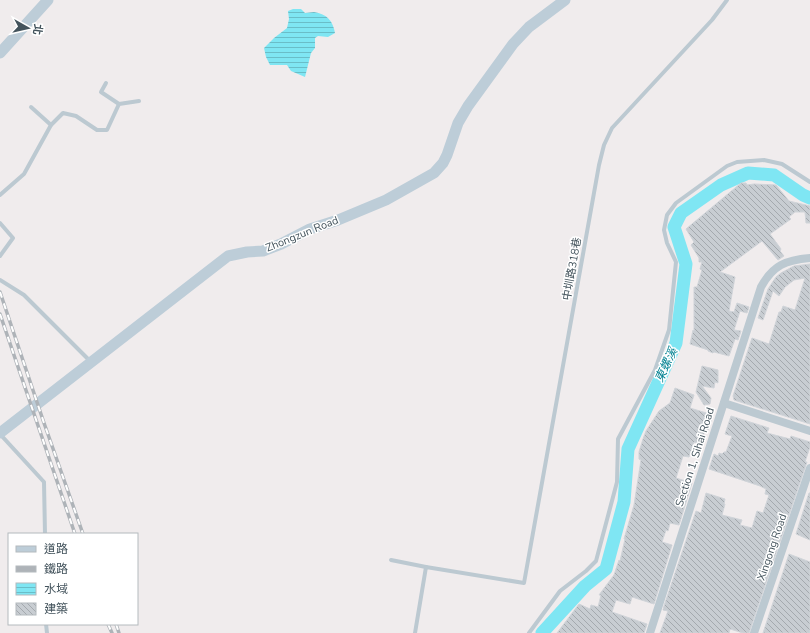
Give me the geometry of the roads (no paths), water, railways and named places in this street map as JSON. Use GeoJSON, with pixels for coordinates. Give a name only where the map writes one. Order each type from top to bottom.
{"type":"FeatureCollection","features":[{"type":"Feature","properties":{"kind":"street"},"geometry":{"type":"LineString","coordinates":[[0,53],[48,0]]}},
{"type":"Feature","properties":{"kind":"street","name":"Zhongzun Road"},"geometry":{"type":"LineString","coordinates":[[0,433],[228,256],[246,252],[263,251],[281,244],[310,229],[338,220],[386,200],[434,173],[445,159],[458,123],[468,106],[513,44],[529,27],[565,0]]}},
{"type":"Feature","properties":{"kind":"street","name":"Section 1, Sihai Road"},"geometry":{"type":"LineString","coordinates":[[650,633],[761,287],[766,276],[778,267],[791,260],[810,258]]}},
{"type":"Feature","properties":{"kind":"street"},"geometry":{"type":"LineString","coordinates":[[724,403],[810,431]]}},
{"type":"Feature","properties":{"kind":"street","name":"Xingong Road"},"geometry":{"type":"LineString","coordinates":[[754,633],[810,468]]}},
{"type":"Feature","properties":{"kind":"lane","name":"中圳路318巷"},"geometry":{"type":"LineString","coordinates":[[426,567],[524,583],[604,145],[612,128],[712,20],[727,0]]}},
{"type":"Feature","properties":{"kind":"lane"},"geometry":{"type":"LineString","coordinates":[[106,83],[102,92],[119,104],[139,101]]}},
{"type":"Feature","properties":{"kind":"lane"},"geometry":{"type":"LineString","coordinates":[[0,195],[24,174],[51,125],[63,113],[76,116],[97,130],[107,130],[119,104]]}},
{"type":"Feature","properties":{"kind":"lane"},"geometry":{"type":"LineString","coordinates":[[31,107],[51,125]]}},
{"type":"Feature","properties":{"kind":"lane"},"geometry":{"type":"LineString","coordinates":[[529,633],[560,591],[596,562],[617,482],[618,439],[655,370],[669,330],[676,262],[667,243],[664,230],[667,214],[676,203],[727,166],[737,162],[764,160],[782,164],[810,182]]}},
{"type":"Feature","properties":{"kind":"lane"},"geometry":{"type":"LineString","coordinates":[[0,223],[13,238],[0,256]]}},
{"type":"Feature","properties":{"kind":"lane"},"geometry":{"type":"LineString","coordinates":[[0,280],[24,294],[92,362]]}},
{"type":"Feature","properties":{"kind":"lane"},"geometry":{"type":"LineString","coordinates":[[0,433],[44,482],[45,533]]}},
{"type":"Feature","properties":{"kind":"lane"},"geometry":{"type":"LineString","coordinates":[[391,560],[426,567],[415,633]]}},
{"type":"Feature","properties":{"kind":"water"},"geometry":{"type":"Polygon","coordinates":[[[293,9],[301,9],[305,13],[314,12],[326,16],[333,25],[335,33],[328,37],[318,36],[315,38],[315,48],[311,53],[305,77],[291,71],[287,65],[270,65],[264,48],[287,28],[289,19],[288,11],[293,9]]]}},
{"type":"Feature","properties":{"kind":"waterway","name":"東螺溪"},"geometry":{"type":"LineString","coordinates":[[542,633],[585,586],[606,569],[624,502],[628,449],[676,343],[686,264],[674,227],[681,213],[721,185],[748,173],[774,175],[803,195],[810,198]]}},
{"type":"Feature","properties":{"kind":"railway"},"geometry":{"type":"LineString","coordinates":[[0,292],[83,533]]}},
{"type":"Feature","properties":{"kind":"railway"},"geometry":{"type":"LineString","coordinates":[[0,314],[75,533]]}},
{"type":"Feature","properties":{"kind":"railway"},"geometry":{"type":"LineString","coordinates":[[108,625],[112,633]]}},
{"type":"Feature","properties":{"kind":"railway"},"geometry":{"type":"LineString","coordinates":[[116,625],[119,633]]}}]}
